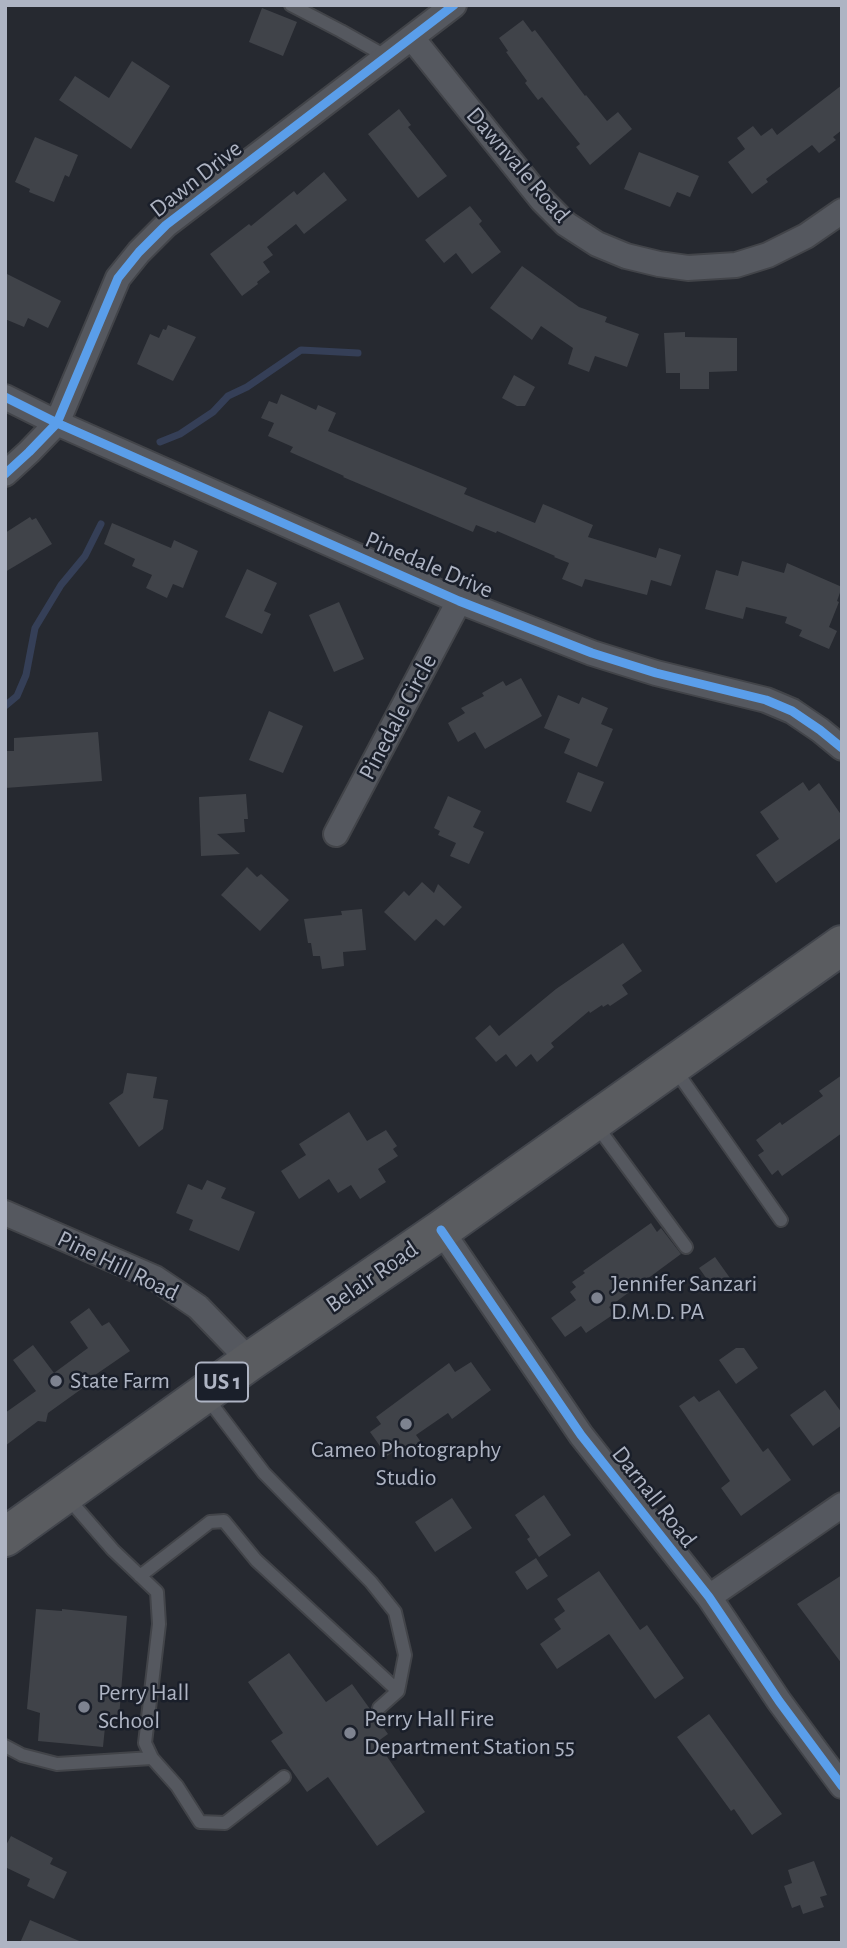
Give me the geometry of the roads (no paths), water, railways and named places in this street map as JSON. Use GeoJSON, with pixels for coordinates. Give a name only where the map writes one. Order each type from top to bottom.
{"type":"FeatureCollection","features":[{"type":"Feature","properties":{"kind":"highway","name":"Belair Road"},"geometry":{"type":"LineString","coordinates":[[5,1537],[250,1361],[441,1230],[842,945]]}},
{"type":"Feature","properties":{"kind":"street","name":"Dawn Drive"},"geometry":{"type":"LineString","coordinates":[[5,474],[57,423],[118,278],[139,252],[166,225],[454,5]]}},
{"type":"Feature","properties":{"kind":"street","name":"Dawnvale Road"},"geometry":{"type":"LineString","coordinates":[[412,38],[550,208],[566,224],[597,244],[626,256],[688,268],[736,265],[768,255],[797,241],[842,211]]}},
{"type":"Feature","properties":{"kind":"street","name":"Pinedale Drive"},"geometry":{"type":"LineString","coordinates":[[5,397],[57,423],[460,601],[592,653],[656,673],[766,700],[792,711],[842,748]]}},
{"type":"Feature","properties":{"kind":"street","name":"Pinedale Circle"},"geometry":{"type":"LineString","coordinates":[[336,834],[460,601]]}},
{"type":"Feature","properties":{"kind":"street","name":"Pine Hill Road"},"geometry":{"type":"LineString","coordinates":[[5,1213],[155,1278],[198,1307],[250,1361]]}},
{"type":"Feature","properties":{"kind":"street","name":"Darnall Road"},"geometry":{"type":"LineString","coordinates":[[441,1230],[581,1435],[709,1597],[779,1701],[842,1786]]}},
{"type":"Feature","properties":{"kind":"street"},"geometry":{"type":"LineString","coordinates":[[709,1597],[842,1505]]}},
{"type":"Feature","properties":{"kind":"lane"},"geometry":{"type":"LineString","coordinates":[[291,5],[387,57]]}},
{"type":"Feature","properties":{"kind":"lane"},"geometry":{"type":"LineString","coordinates":[[672,1065],[781,1220]]}},
{"type":"Feature","properties":{"kind":"lane"},"geometry":{"type":"LineString","coordinates":[[594,1122],[686,1247]]}},
{"type":"Feature","properties":{"kind":"lane"},"geometry":{"type":"LineString","coordinates":[[204,1394],[264,1473],[371,1582],[395,1612],[405,1655],[398,1691],[379,1708]]}},
{"type":"Feature","properties":{"kind":"lane"},"geometry":{"type":"LineString","coordinates":[[65,1494],[113,1550],[157,1592],[159,1624],[145,1743],[152,1758],[177,1786],[200,1822],[226,1823],[284,1777]]}},
{"type":"Feature","properties":{"kind":"lane"},"geometry":{"type":"LineString","coordinates":[[140,1576],[210,1522],[225,1521],[256,1560],[398,1691]]}},
{"type":"Feature","properties":{"kind":"lane"},"geometry":{"type":"LineString","coordinates":[[5,1746],[22,1755],[57,1764],[152,1758]]}},
{"type":"Feature","properties":{"kind":"waterway"},"geometry":{"type":"LineString","coordinates":[[160,442],[180,434],[213,412],[228,396],[247,387],[301,350],[358,353]]}},
{"type":"Feature","properties":{"kind":"waterway"},"geometry":{"type":"LineString","coordinates":[[5,706],[17,696],[26,675],[35,628],[61,585],[85,556],[101,524]]}},
{"type":"Feature","properties":{"kind":"place","name":"Jennifer Sanzari D.M.D. PA"},"geometry":{"type":"Point","coordinates":[597,1298]}},
{"type":"Feature","properties":{"kind":"place","name":"State Farm"},"geometry":{"type":"Point","coordinates":[56,1381]}},
{"type":"Feature","properties":{"kind":"place","name":"Cameo Photography Studio"},"geometry":{"type":"Point","coordinates":[406,1424]}},
{"type":"Feature","properties":{"kind":"place","name":"Perry Hall School"},"geometry":{"type":"Point","coordinates":[84,1707]}},
{"type":"Feature","properties":{"kind":"place","name":"Perry Hall Fire Department Station 55"},"geometry":{"type":"Point","coordinates":[350,1733]}}]}
